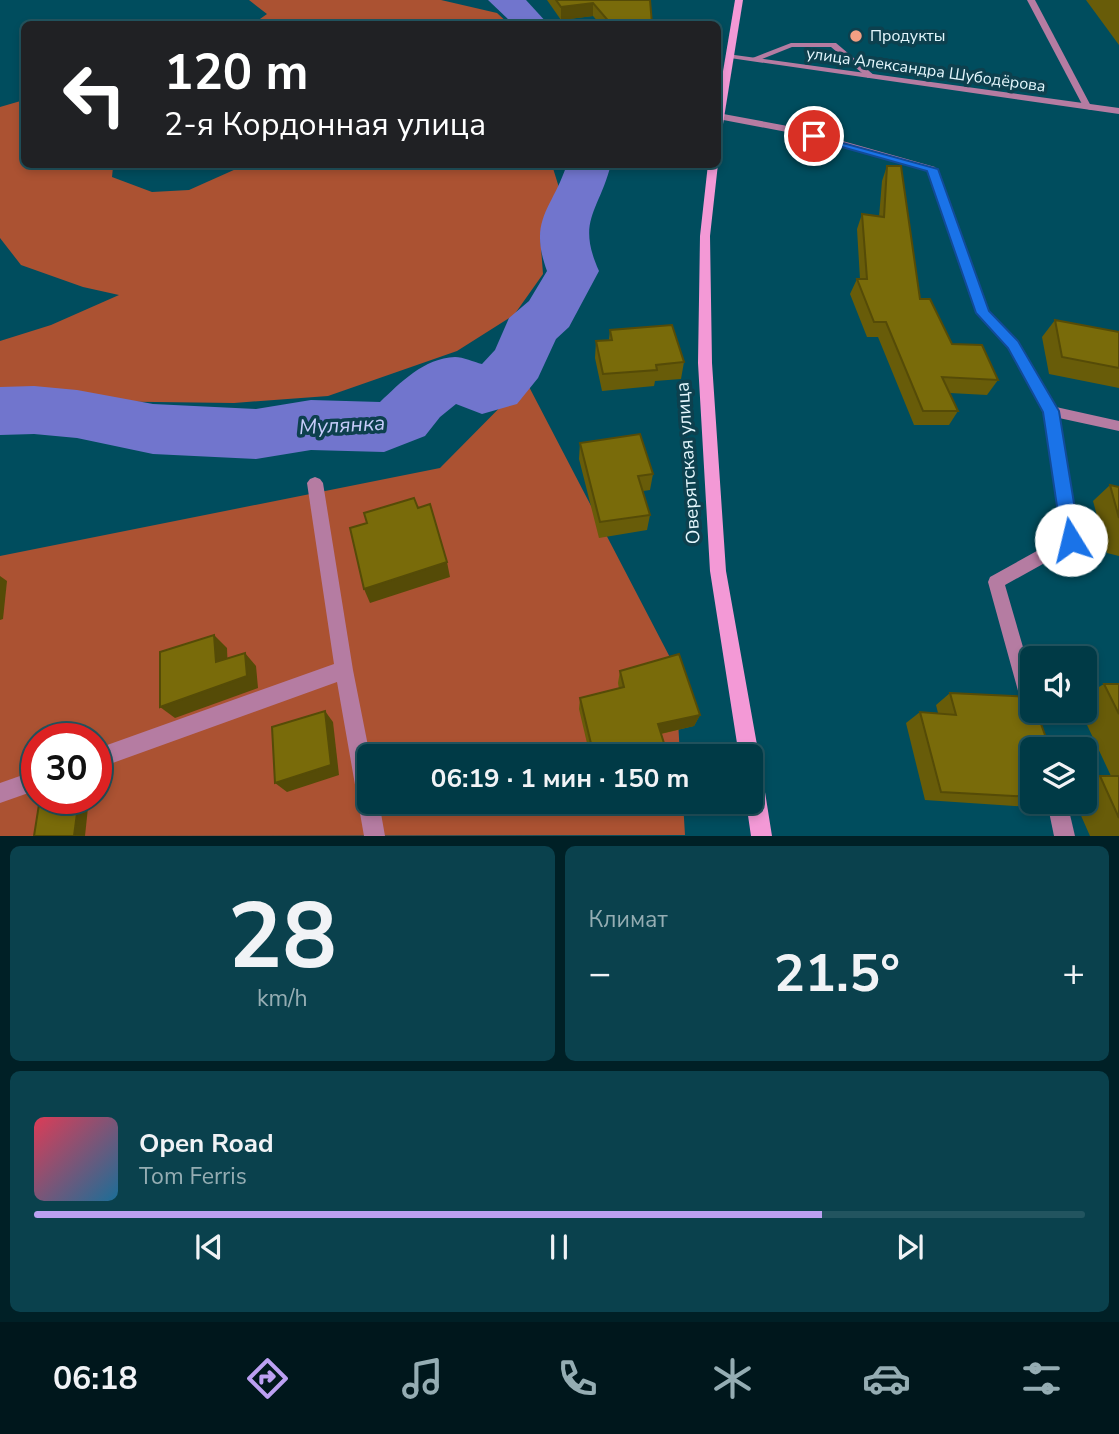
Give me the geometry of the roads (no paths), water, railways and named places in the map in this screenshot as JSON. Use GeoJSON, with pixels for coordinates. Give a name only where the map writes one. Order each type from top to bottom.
{"type":"FeatureCollection","features":[{"type":"Feature","properties":{"kind":"main road"},"geometry":{"type":"LineString","coordinates":[[721,101],[739,0]]}},
{"type":"Feature","properties":{"kind":"main road","name":"Оверятская улица"},"geometry":{"type":"LineString","coordinates":[[713,168],[705,236],[705,363],[718,571],[747,744]]}},
{"type":"Feature","properties":{"kind":"main road"},"geometry":{"type":"LineString","coordinates":[[759,814],[762,835]]}},
{"type":"Feature","properties":{"kind":"street"},"geometry":{"type":"LineString","coordinates":[[1031,0],[1088,108]]}},
{"type":"Feature","properties":{"kind":"street"},"geometry":{"type":"LineString","coordinates":[[754,59],[791,45],[833,46],[871,76]]}},
{"type":"Feature","properties":{"kind":"street","name":"улица Александра Шубодёрова"},"geometry":{"type":"LineString","coordinates":[[730,55],[1119,111]]}},
{"type":"Feature","properties":{"kind":"street"},"geometry":{"type":"LineString","coordinates":[[721,117],[793,130],[932,169],[983,313],[1013,345],[1051,411],[1071,540],[996,582],[1020,665]]}},
{"type":"Feature","properties":{"kind":"street"},"geometry":{"type":"LineString","coordinates":[[1051,411],[1119,426]]}},
{"type":"Feature","properties":{"kind":"street"},"geometry":{"type":"LineString","coordinates":[[315,483],[344,670],[375,835]]}},
{"type":"Feature","properties":{"kind":"street"},"geometry":{"type":"LineString","coordinates":[[112,753],[344,670]]}},
{"type":"Feature","properties":{"kind":"street"},"geometry":{"type":"LineString","coordinates":[[0,793],[21,786]]}},
{"type":"Feature","properties":{"kind":"street"},"geometry":{"type":"LineString","coordinates":[[1060,814],[1065,835]]}},
{"type":"Feature","properties":{"kind":"waterway","name":"Мулянка"},"geometry":{"type":"LineString","coordinates":[[504,0],[511,3],[528,21]]}},
{"type":"Feature","properties":{"kind":"waterway","name":"Мулянка"},"geometry":{"type":"LineString","coordinates":[[0,411],[34,410],[77,414],[153,429],[256,434],[311,425],[384,427],[403,419],[418,401],[436,387],[455,379],[473,384],[482,391],[496,388],[517,363],[527,343],[529,332],[549,314],[573,271],[566,253],[564,226],[588,168]]}},
{"type":"Feature","properties":{"kind":"place","name":"Пpoдукты"},"geometry":{"type":"Point","coordinates":[856,36]}}]}
